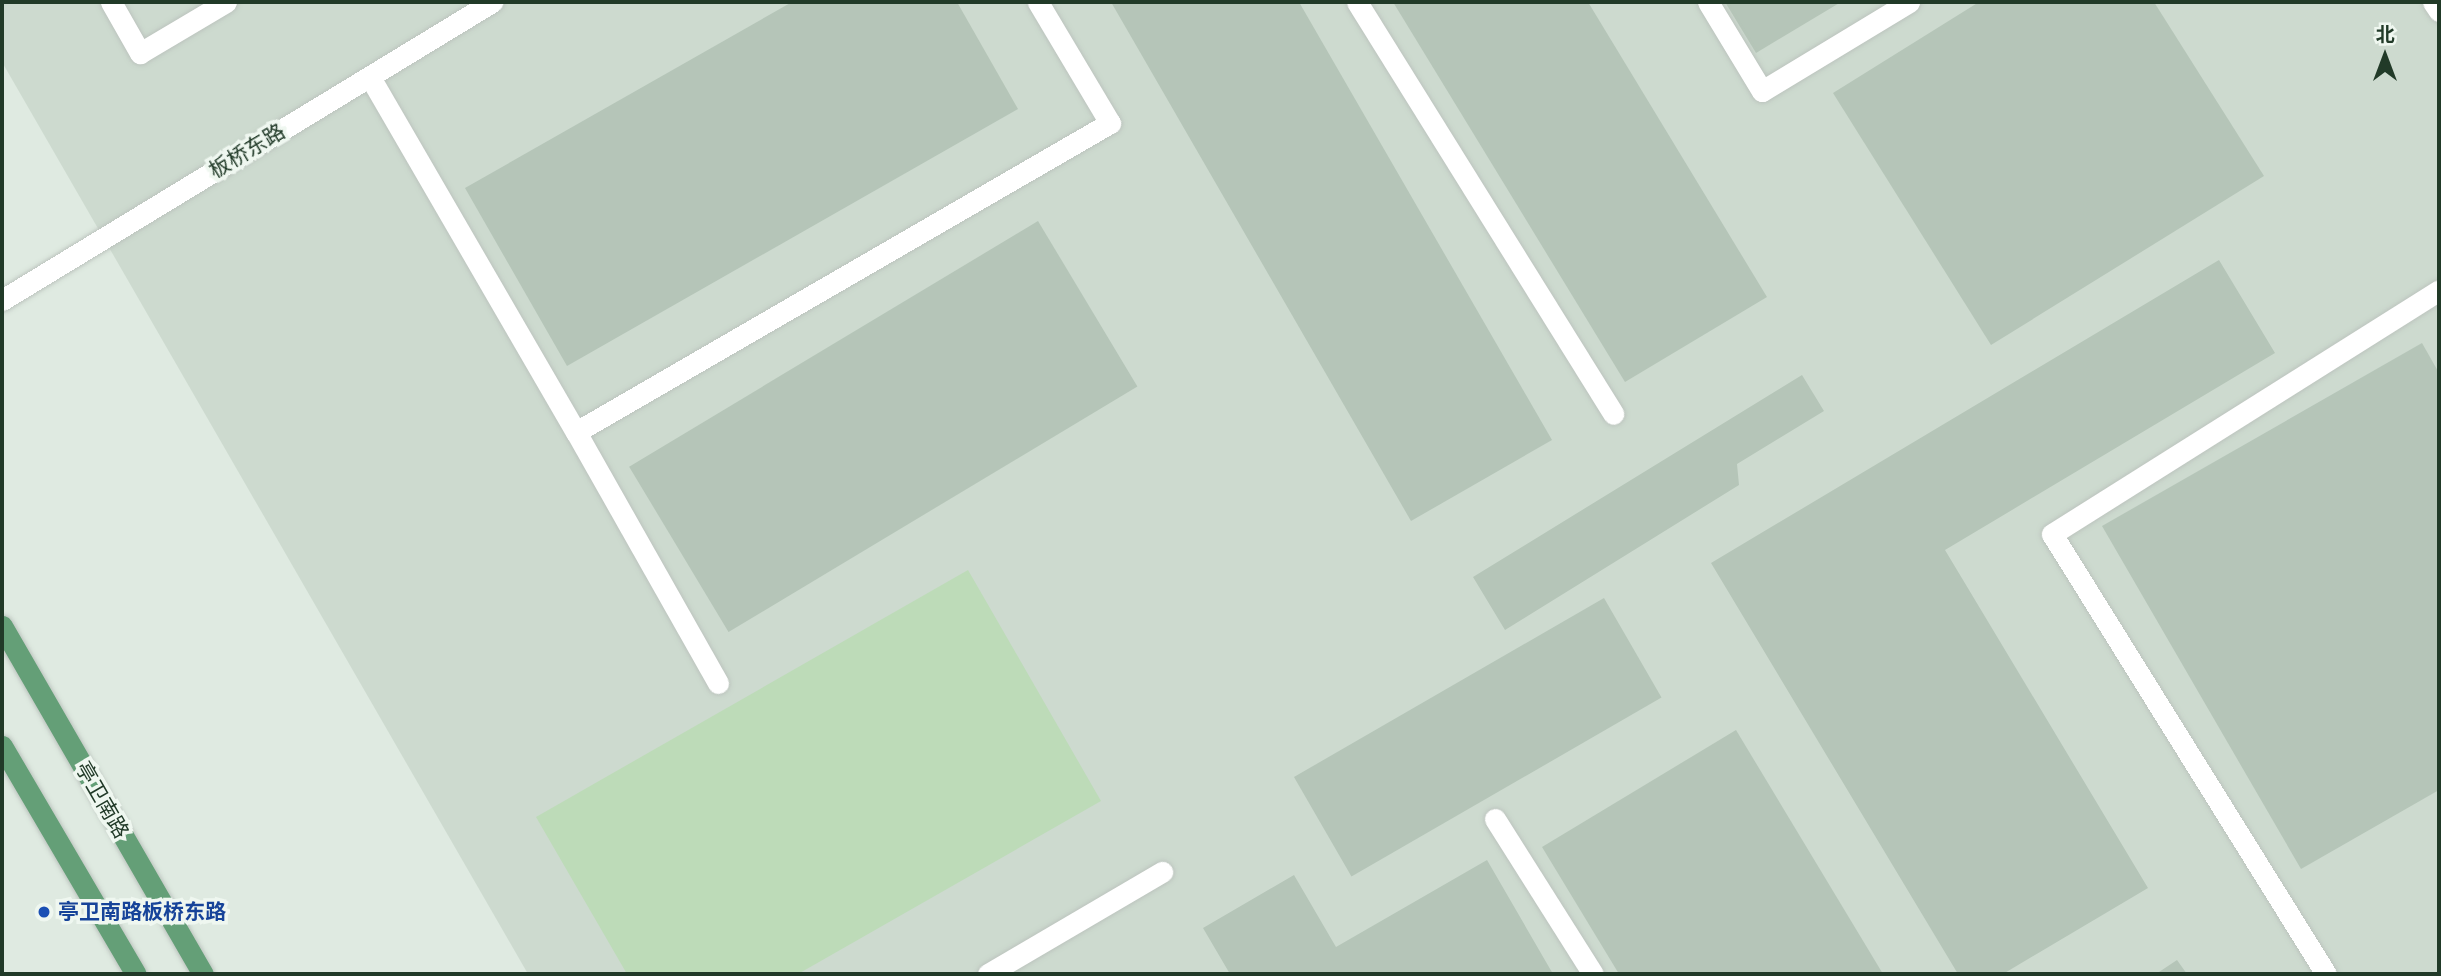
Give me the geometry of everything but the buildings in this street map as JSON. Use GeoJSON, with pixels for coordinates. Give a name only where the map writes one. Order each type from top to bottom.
{"type":"FeatureCollection","features":[{"type":"Feature","properties":{"kind":"main road","name":"亭卫南路"},"geometry":{"type":"LineString","coordinates":[[2,626],[203,974]]}},
{"type":"Feature","properties":{"kind":"main road"},"geometry":{"type":"LineString","coordinates":[[2,746],[136,974]]}},
{"type":"Feature","properties":{"kind":"street"},"geometry":{"type":"LineString","coordinates":[[111,2],[140,53],[226,2]]}},
{"type":"Feature","properties":{"kind":"street","name":"板桥东路"},"geometry":{"type":"LineString","coordinates":[[2,300],[492,2]]}},
{"type":"Feature","properties":{"kind":"street"},"geometry":{"type":"LineString","coordinates":[[576,432],[1110,124],[1038,2]]}},
{"type":"Feature","properties":{"kind":"street"},"geometry":{"type":"LineString","coordinates":[[1357,2],[1613,414]]}},
{"type":"Feature","properties":{"kind":"street"},"geometry":{"type":"LineString","coordinates":[[1708,2],[1762,91],[1909,2]]}},
{"type":"Feature","properties":{"kind":"street"},"geometry":{"type":"LineString","coordinates":[[2433,2],[2439,11]]}},
{"type":"Feature","properties":{"kind":"street"},"geometry":{"type":"LineString","coordinates":[[370,76],[718,683]]}},
{"type":"Feature","properties":{"kind":"street"},"geometry":{"type":"LineString","coordinates":[[2326,974],[2052,534],[2439,290]]}},
{"type":"Feature","properties":{"kind":"street"},"geometry":{"type":"LineString","coordinates":[[1495,819],[1593,974]]}},
{"type":"Feature","properties":{"kind":"street"},"geometry":{"type":"LineString","coordinates":[[988,974],[1162,872]]}},
{"type":"Feature","properties":{"kind":"shaded area"},"geometry":{"type":"Polygon","coordinates":[[[2,2],[2439,2],[2439,974],[528,974],[2,62],[2,2]]]}},
{"type":"Feature","properties":{"kind":"green space"},"geometry":{"type":"Polygon","coordinates":[[[968,570],[1101,801],[798,974],[627,974],[536,817],[968,570]]]}},
{"type":"Feature","properties":{"kind":"place","name":"亭卫南路板桥东路"},"geometry":{"type":"Point","coordinates":[44,912]}}]}
